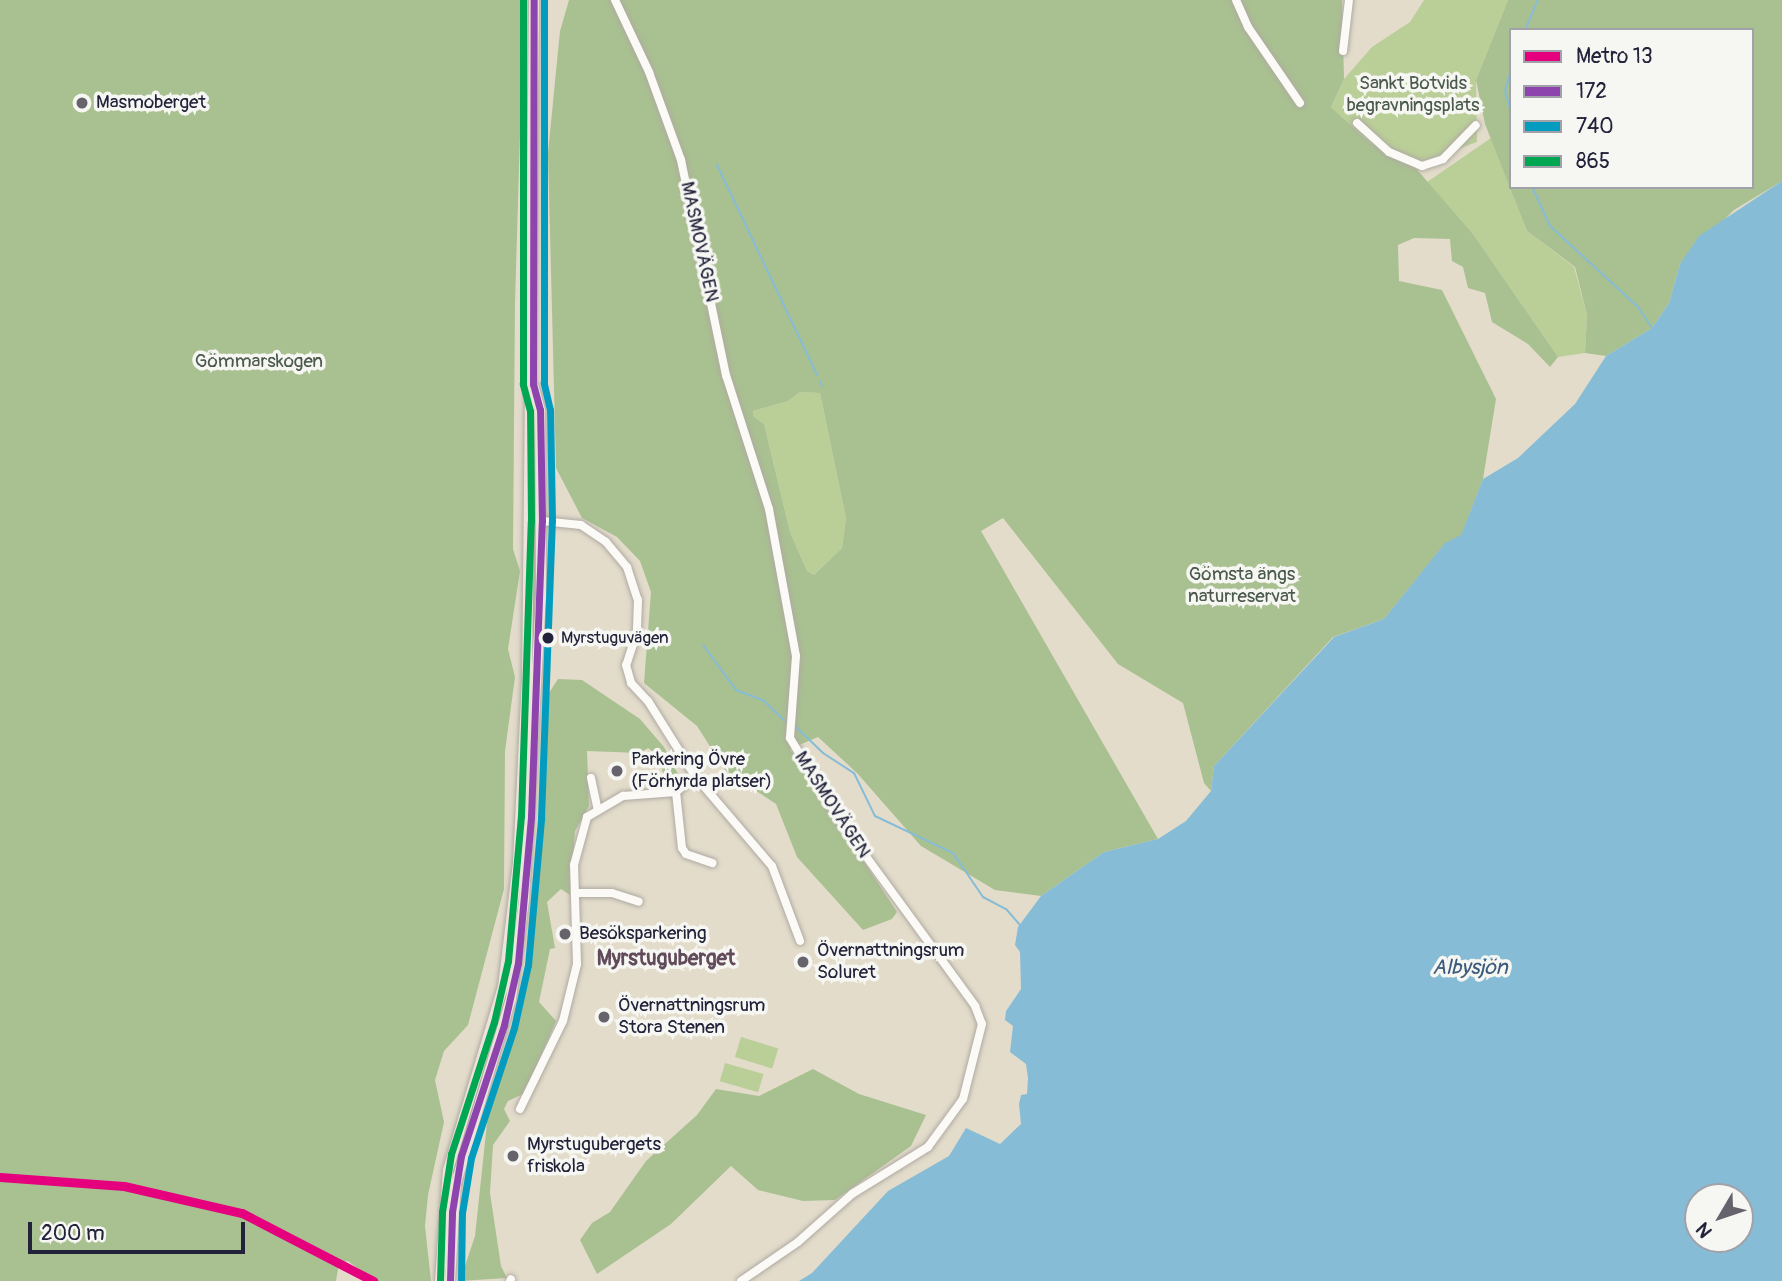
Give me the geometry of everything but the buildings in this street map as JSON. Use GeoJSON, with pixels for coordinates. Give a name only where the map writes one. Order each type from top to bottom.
{"type":"FeatureCollection","features":[{"type":"Feature","properties":{"kind":"main road"},"geometry":{"type":"LineString","coordinates":[[440,1281],[448,1170],[494,1024],[511,938],[527,682],[527,453],[533,384],[534,0]]}},
{"type":"Feature","properties":{"kind":"main road"},"geometry":{"type":"LineString","coordinates":[[450,1281],[451,1219],[461,1156],[504,1025],[520,944],[535,739],[542,521],[540,410],[533,384]]}},
{"type":"Feature","properties":{"kind":"main road"},"geometry":{"type":"LineString","coordinates":[[527,453],[531,464],[531,509],[533,516],[542,521]]}},
{"type":"Feature","properties":{"kind":"main road"},"geometry":{"type":"LineString","coordinates":[[527,539],[533,526],[542,521]]}},
{"type":"Feature","properties":{"kind":"street","name":"MASMOVÄGEN"},"geometry":{"type":"LineString","coordinates":[[615,0],[649,72],[681,160],[726,375],[769,509],[795,646],[790,738],[841,822],[975,1006],[982,1024],[963,1099],[928,1147],[852,1194],[798,1242],[741,1281]]}},
{"type":"Feature","properties":{"kind":"street"},"geometry":{"type":"LineString","coordinates":[[1236,0],[1248,27],[1300,103]]}},
{"type":"Feature","properties":{"kind":"street"},"geometry":{"type":"LineString","coordinates":[[1343,51],[1349,0]]}},
{"type":"Feature","properties":{"kind":"street"},"geometry":{"type":"LineString","coordinates":[[1357,123],[1390,152],[1422,166],[1443,159],[1476,125]]}},
{"type":"Feature","properties":{"kind":"street"},"geometry":{"type":"LineString","coordinates":[[542,521],[582,525],[606,542],[627,567],[638,600],[637,632],[626,665],[631,683],[648,701],[695,776],[772,866],[800,941]]}},
{"type":"Feature","properties":{"kind":"street"},"geometry":{"type":"LineString","coordinates":[[520,1109],[563,1021],[577,964],[578,892],[574,865],[587,817],[623,796],[676,792],[695,776]]}},
{"type":"Feature","properties":{"kind":"street"},"geometry":{"type":"LineString","coordinates":[[591,778],[598,810]]}},
{"type":"Feature","properties":{"kind":"street"},"geometry":{"type":"LineString","coordinates":[[676,792],[682,848],[686,854],[712,863]]}},
{"type":"Feature","properties":{"kind":"street"},"geometry":{"type":"LineString","coordinates":[[578,892],[612,894],[639,902]]}},
{"type":"Feature","properties":{"kind":"green space","name":"Gömmarskogen"},"geometry":{"type":"Polygon","coordinates":[[[0,0],[524,0],[515,303],[513,549],[520,571],[508,649],[515,677],[505,751],[504,889],[468,1025],[444,1051],[435,1080],[444,1122],[428,1195],[425,1226],[431,1281],[374,1281],[348,1261],[339,1263],[336,1281],[0,1281],[0,0]]]}},
{"type":"Feature","properties":{"kind":"green space","name":"Gömsta ängs naturreservat"},"geometry":{"type":"Polygon","coordinates":[[[569,0],[1342,0],[1344,79],[1331,107],[1369,142],[1413,165],[1473,234],[1558,357],[1550,367],[1528,344],[1492,322],[1485,293],[1468,288],[1463,267],[1452,261],[1450,239],[1414,238],[1398,245],[1399,281],[1442,290],[1496,399],[1483,479],[1461,536],[1445,544],[1384,619],[1333,637],[1214,766],[1211,791],[1204,783],[1183,703],[1118,664],[1003,518],[981,531],[1158,839],[1104,852],[1041,896],[995,890],[921,846],[857,773],[818,737],[790,749],[897,912],[892,919],[863,930],[797,857],[776,804],[725,770],[697,726],[644,683],[651,592],[640,561],[617,537],[582,518],[556,468],[548,153],[560,31],[569,0]],[[800,392],[788,401],[753,411],[753,416],[764,424],[790,532],[807,571],[814,575],[842,548],[846,518],[820,393],[800,392]]]}},
{"type":"Feature","properties":{"kind":"green space","name":"Sankt Botvids begravningsplats"},"geometry":{"type":"Polygon","coordinates":[[[1424,0],[1508,0],[1476,80],[1477,142],[1413,165],[1369,142],[1331,107],[1344,79],[1372,47],[1410,22],[1424,0]]]}},
{"type":"Feature","properties":{"kind":"green space"},"geometry":{"type":"Polygon","coordinates":[[[1508,0],[1782,0],[1782,181],[1734,210],[1680,264],[1669,303],[1652,328],[1606,356],[1585,353],[1587,315],[1575,267],[1527,231],[1511,189],[1754,189],[1754,28],[1509,28],[1509,185],[1485,124],[1476,80],[1508,0]]]}},
{"type":"Feature","properties":{"kind":"green space"},"geometry":{"type":"Polygon","coordinates":[[[1491,138],[1527,231],[1574,267],[1587,315],[1585,353],[1558,357],[1473,234],[1427,182],[1491,138]]]}},
{"type":"Feature","properties":{"kind":"green space"},"geometry":{"type":"Polygon","coordinates":[[[800,392],[820,393],[846,518],[842,548],[814,575],[807,571],[790,532],[764,424],[753,416],[753,411],[788,401],[800,392]]]}},
{"type":"Feature","properties":{"kind":"green space"},"geometry":{"type":"Polygon","coordinates":[[[558,679],[582,680],[640,719],[664,747],[679,776],[671,784],[665,781],[659,756],[648,748],[640,753],[587,751],[589,806],[575,831],[570,895],[561,889],[547,902],[555,948],[550,949],[539,1002],[556,1021],[525,1093],[508,1101],[504,1109],[510,1121],[493,1145],[490,1193],[501,1266],[507,1278],[460,1281],[475,1236],[488,1114],[519,1017],[532,950],[549,693],[558,679]]]}},
{"type":"Feature","properties":{"kind":"green space"},"geometry":{"type":"Polygon","coordinates":[[[741,1037],[778,1048],[772,1068],[735,1057],[741,1037]]]}},
{"type":"Feature","properties":{"kind":"green space"},"geometry":{"type":"Polygon","coordinates":[[[725,1063],[763,1074],[758,1092],[720,1081],[725,1063]]]}},
{"type":"Feature","properties":{"kind":"green space"},"geometry":{"type":"Polygon","coordinates":[[[813,1069],[859,1094],[926,1115],[911,1146],[835,1200],[803,1201],[758,1190],[731,1166],[671,1224],[597,1274],[580,1240],[592,1223],[610,1212],[646,1161],[697,1115],[716,1089],[759,1096],[813,1069]]]}},
{"type":"Feature","properties":{"kind":"water","name":"Albysjön"},"geometry":{"type":"Polygon","coordinates":[[[1782,181],[1782,1281],[799,1281],[812,1273],[888,1191],[949,1156],[966,1128],[1000,1144],[1021,1124],[1019,1104],[1021,1095],[1027,1094],[1026,1064],[1010,1052],[1013,1026],[1005,1020],[1006,1011],[1021,989],[1020,952],[1015,945],[1018,927],[1041,896],[1104,852],[1158,839],[1186,821],[1211,791],[1214,766],[1334,637],[1384,619],[1445,543],[1461,535],[1483,479],[1518,458],[1575,404],[1606,356],[1652,328],[1669,303],[1680,264],[1699,236],[1782,181]]]}},
{"type":"Feature","properties":{"kind":"waterway"},"geometry":{"type":"LineString","coordinates":[[1526,28],[1538,0]]}},
{"type":"Feature","properties":{"kind":"waterway"},"geometry":{"type":"LineString","coordinates":[[1509,77],[1505,91],[1509,105]]}},
{"type":"Feature","properties":{"kind":"waterway"},"geometry":{"type":"LineString","coordinates":[[717,165],[817,375]]}},
{"type":"Feature","properties":{"kind":"waterway"},"geometry":{"type":"LineString","coordinates":[[1533,189],[1550,226],[1638,307],[1652,328]]}},
{"type":"Feature","properties":{"kind":"waterway"},"geometry":{"type":"LineString","coordinates":[[820,381],[822,386]]}},
{"type":"Feature","properties":{"kind":"waterway"},"geometry":{"type":"LineString","coordinates":[[703,645],[736,690],[764,701],[784,720]]}},
{"type":"Feature","properties":{"kind":"waterway"},"geometry":{"type":"LineString","coordinates":[[795,726],[823,753],[854,773],[875,816],[953,853],[983,897],[1007,910],[1020,925]]}},
{"type":"Feature","properties":{"kind":"metro line","name":"13"},"geometry":{"type":"LineString","coordinates":[[0,1177],[124,1186],[242,1213],[373,1281]]}},
{"type":"Feature","properties":{"kind":"transit line","name":"865"},"geometry":{"type":"LineString","coordinates":[[440,1281],[442,1212],[451,1154],[494,1022],[508,961],[521,816],[531,521],[530,411],[523,384],[523,0]]}},
{"type":"Feature","properties":{"kind":"transit line","name":"172"},"geometry":{"type":"LineString","coordinates":[[450,1281],[452,1212],[461,1156],[504,1025],[518,963],[531,817],[542,521],[540,410],[533,384],[534,0]]}},
{"type":"Feature","properties":{"kind":"transit line","name":"740"},"geometry":{"type":"LineString","coordinates":[[461,1281],[462,1213],[471,1158],[514,1028],[528,965],[541,818],[552,521],[550,410],[544,383],[544,0]]}},
{"type":"Feature","properties":{"kind":"place","name":"Masmoberget"},"geometry":{"type":"Point","coordinates":[82,103]}},
{"type":"Feature","properties":{"kind":"place","name":"Myrstuguvägen"},"geometry":{"type":"Point","coordinates":[548,638]}},
{"type":"Feature","properties":{"kind":"place","name":"Parkering Övre (Förhyrda platser)"},"geometry":{"type":"Point","coordinates":[617,771]}},
{"type":"Feature","properties":{"kind":"place","name":"Besöksparkering"},"geometry":{"type":"Point","coordinates":[565,934]}},
{"type":"Feature","properties":{"kind":"place","name":"Övernattningsrum Soluret"},"geometry":{"type":"Point","coordinates":[803,962]}},
{"type":"Feature","properties":{"kind":"place","name":"Övernattningsrum Stora Stenen"},"geometry":{"type":"Point","coordinates":[604,1017]}},
{"type":"Feature","properties":{"kind":"place","name":"Myrstugubergets friskola"},"geometry":{"type":"Point","coordinates":[513,1156]}},
{"type":"Feature","properties":{"kind":"district","name":"Myrstuguberget"},"geometry":{"type":"Point","coordinates":[666,959]}}]}
